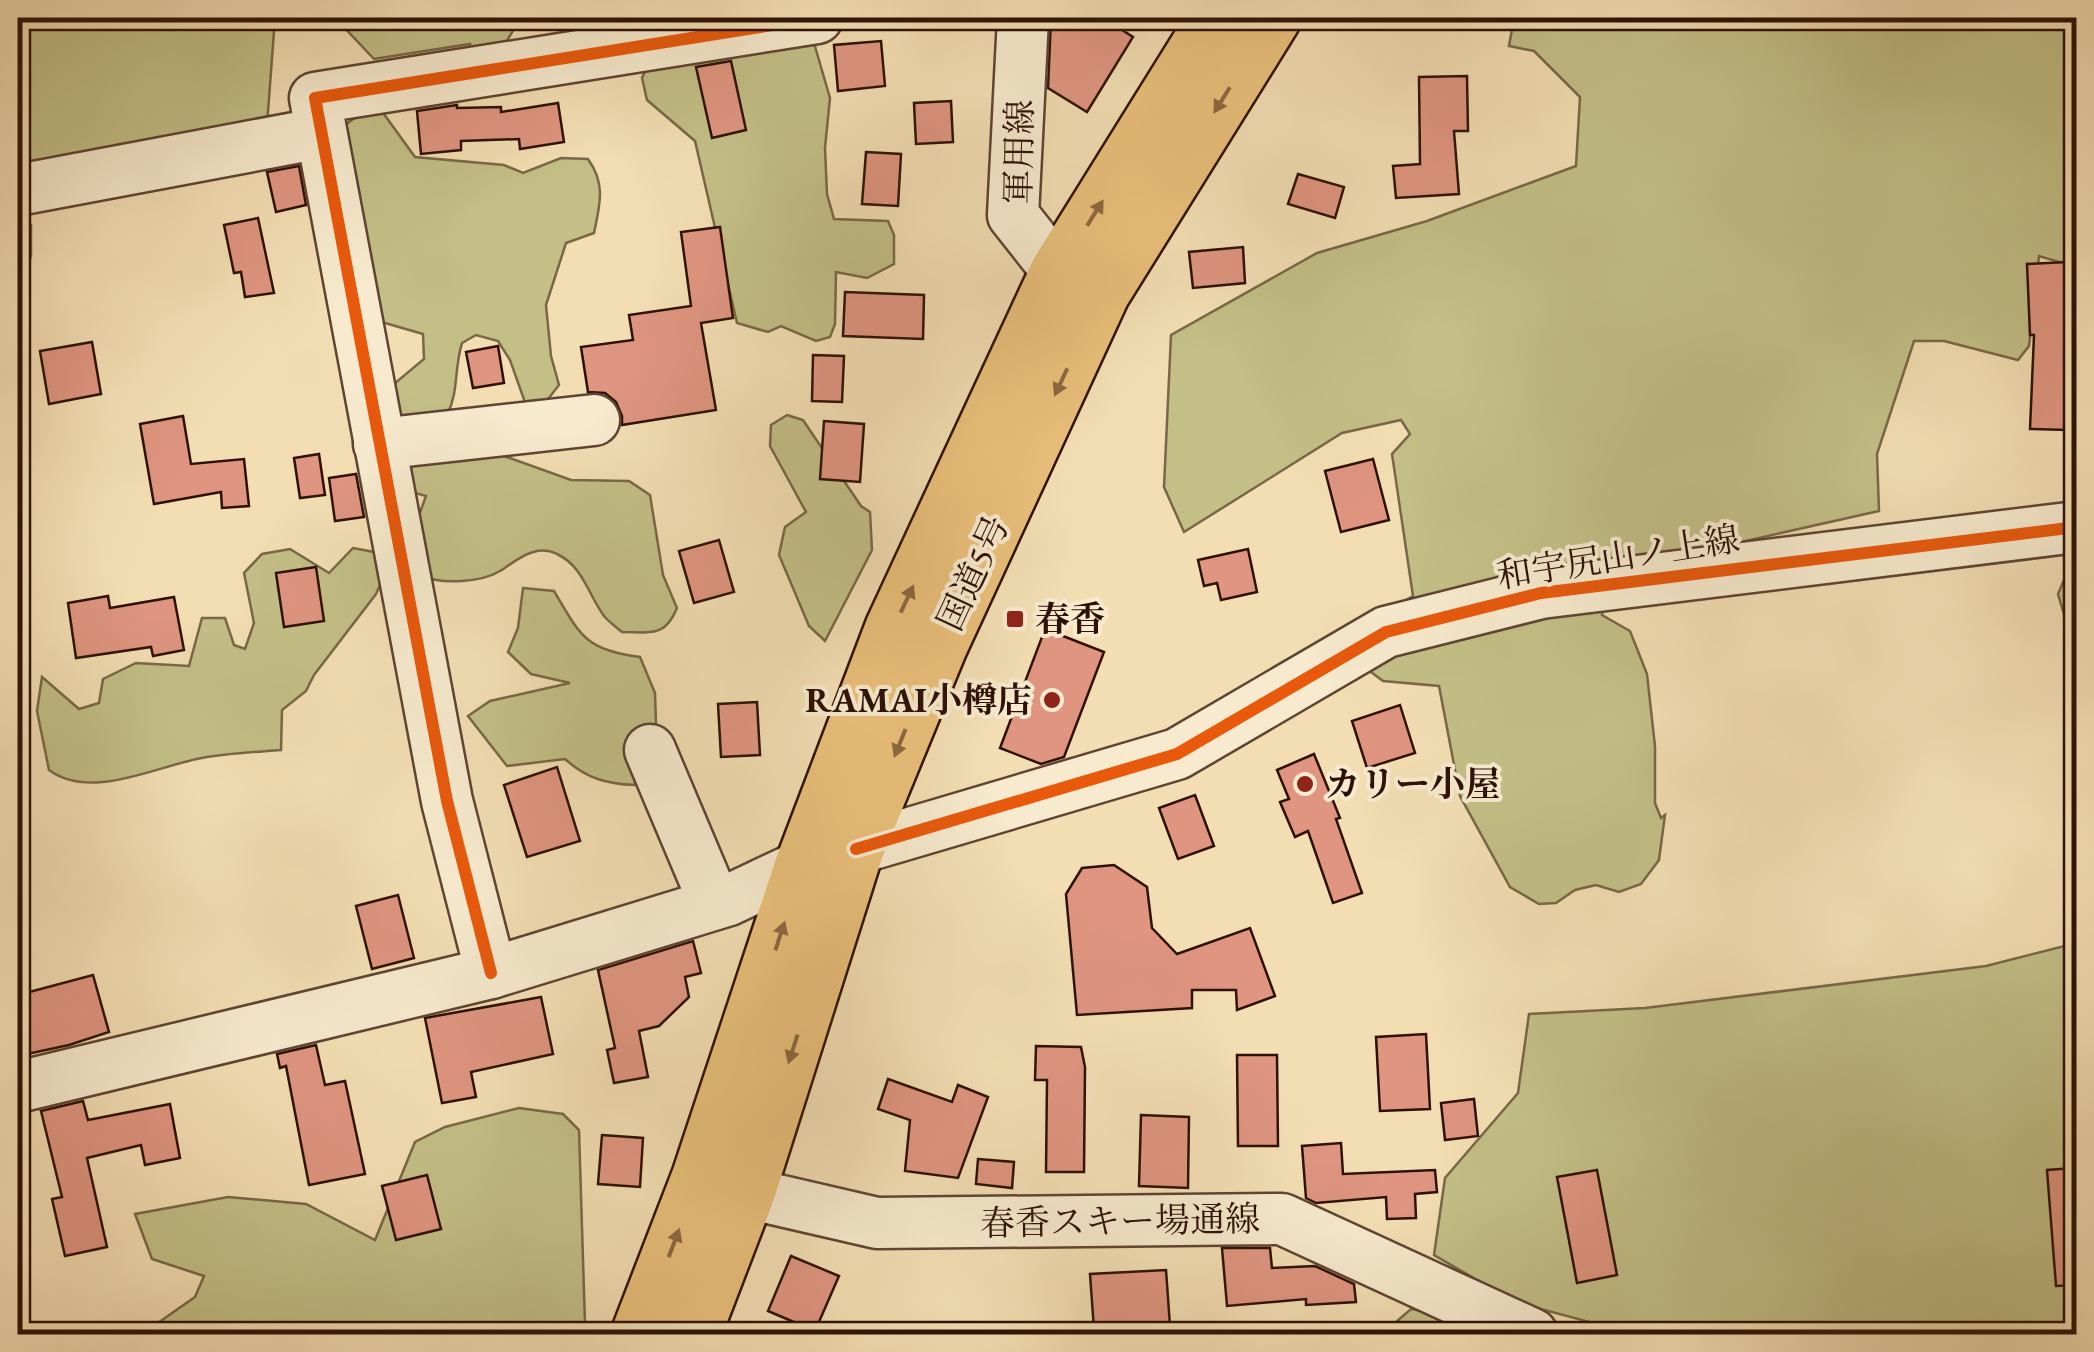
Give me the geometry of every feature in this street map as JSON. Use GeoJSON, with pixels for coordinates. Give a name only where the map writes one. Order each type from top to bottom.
{"type":"FeatureCollection","features":[{"type":"Feature","properties":{"kind":"highway","name":"国道5号"},"geometry":{"type":"LineString","coordinates":[[640,1334],[700,1176],[803,865],[893,628],[1058,272],[1216,18]]}},
{"type":"Feature","properties":{"kind":"highway","name":"国道5号"},"geometry":{"type":"LineString","coordinates":[[693,1334],[747,1194],[856,849],[939,647],[1102,293],[1273,18]]}},
{"type":"Feature","properties":{"kind":"street"},"geometry":{"type":"LineString","coordinates":[[490,973],[447,801],[316,98],[817,18]]}},
{"type":"Feature","properties":{"kind":"street","name":"軍用線"},"geometry":{"type":"LineString","coordinates":[[1023,18],[1013,214],[1058,272]]}},
{"type":"Feature","properties":{"kind":"street"},"geometry":{"type":"LineString","coordinates":[[18,190],[321,133]]}},
{"type":"Feature","properties":{"kind":"street"},"geometry":{"type":"LineString","coordinates":[[379,444],[594,420]]}},
{"type":"Feature","properties":{"kind":"street","name":"和宇尻山ノ上線"},"geometry":{"type":"LineString","coordinates":[[856,849],[1177,754],[1386,632],[1540,594],[2076,527]]}},
{"type":"Feature","properties":{"kind":"street"},"geometry":{"type":"LineString","coordinates":[[650,750],[715,904]]}},
{"type":"Feature","properties":{"kind":"street"},"geometry":{"type":"LineString","coordinates":[[18,1087],[490,973],[715,904],[803,865]]}},
{"type":"Feature","properties":{"kind":"street","name":"春香スキー場通線"},"geometry":{"type":"LineString","coordinates":[[747,1194],[877,1223],[1282,1219],[1532,1334]]}},
{"type":"Feature","properties":{"kind":"shaded area"},"geometry":{"type":"Polygon","coordinates":[[[18,18],[275,18],[267,125],[18,163],[18,18]]]}},
{"type":"Feature","properties":{"kind":"shaded area"},"geometry":{"type":"Polygon","coordinates":[[[341,18],[520,18],[503,48],[473,52],[470,44],[374,59],[341,24],[341,18]]]}},
{"type":"Feature","properties":{"kind":"shaded area"},"geometry":{"type":"Polygon","coordinates":[[[1514,18],[2076,18],[2076,267],[2039,256],[2029,346],[2018,360],[1944,341],[1914,341],[1877,454],[1879,511],[1607,572],[1602,615],[1630,631],[1647,674],[1655,746],[1655,803],[1661,818],[1665,815],[1659,860],[1641,884],[1619,892],[1596,885],[1575,890],[1556,903],[1539,904],[1510,887],[1460,796],[1439,686],[1383,681],[1332,643],[1413,596],[1392,454],[1410,434],[1401,420],[1342,433],[1184,532],[1164,487],[1171,335],[1317,253],[1427,221],[1576,166],[1580,97],[1534,51],[1509,46],[1514,18]]]}},
{"type":"Feature","properties":{"kind":"shaded area"},"geometry":{"type":"Polygon","coordinates":[[[812,36],[830,98],[825,148],[827,194],[834,219],[888,221],[894,235],[894,264],[867,278],[836,272],[835,324],[830,337],[816,341],[781,326],[768,332],[737,323],[695,141],[647,100],[642,78],[647,67],[812,36]]]}},
{"type":"Feature","properties":{"kind":"shaded area"},"geometry":{"type":"Polygon","coordinates":[[[381,110],[415,157],[504,165],[523,173],[561,158],[588,159],[594,168],[600,194],[594,233],[566,243],[546,305],[551,356],[559,385],[545,403],[527,408],[510,360],[498,341],[476,335],[462,343],[447,415],[390,427],[388,389],[424,359],[423,334],[378,321],[338,131],[358,115],[381,110]]]}},
{"type":"Feature","properties":{"kind":"shaded area"},"geometry":{"type":"Polygon","coordinates":[[[18,221],[31,225],[31,255],[18,305],[18,221]]]}},
{"type":"Feature","properties":{"kind":"shaded area"},"geometry":{"type":"Polygon","coordinates":[[[787,415],[803,420],[861,506],[870,512],[872,550],[825,641],[809,626],[779,555],[785,527],[806,512],[770,446],[771,425],[787,415]]]}},
{"type":"Feature","properties":{"kind":"shaded area"},"geometry":{"type":"Polygon","coordinates":[[[479,447],[571,480],[629,481],[650,495],[663,575],[677,608],[667,624],[656,631],[622,632],[604,616],[573,566],[549,551],[526,555],[492,575],[473,580],[441,581],[423,576],[410,540],[426,496],[405,490],[401,453],[479,447]]]}},
{"type":"Feature","properties":{"kind":"shaded area"},"geometry":{"type":"Polygon","coordinates":[[[353,548],[374,552],[384,559],[383,578],[376,594],[306,691],[282,710],[281,750],[202,758],[104,782],[66,779],[49,770],[37,711],[42,677],[79,709],[99,703],[103,679],[136,663],[189,666],[202,618],[225,618],[234,645],[245,649],[254,623],[244,573],[262,554],[290,549],[329,573],[353,548]]]}},
{"type":"Feature","properties":{"kind":"shaded area"},"geometry":{"type":"Polygon","coordinates":[[[2076,560],[2076,655],[2058,594],[2072,561],[2076,560]]]}},
{"type":"Feature","properties":{"kind":"shaded area"},"geometry":{"type":"Polygon","coordinates":[[[523,588],[554,591],[578,629],[595,645],[640,657],[655,693],[656,724],[635,756],[635,785],[597,779],[565,759],[507,766],[468,716],[490,701],[570,683],[531,674],[508,652],[518,628],[523,588]]]}},
{"type":"Feature","properties":{"kind":"shaded area"},"geometry":{"type":"Polygon","coordinates":[[[2076,943],[2076,1334],[1634,1334],[1515,1302],[1434,1255],[1445,1178],[1518,1093],[1529,1014],[1645,1008],[1986,966],[2076,943]]]}},
{"type":"Feature","properties":{"kind":"shaded area"},"geometry":{"type":"Polygon","coordinates":[[[519,1108],[563,1114],[579,1130],[585,1324],[581,1334],[142,1334],[195,1297],[204,1276],[152,1259],[135,1214],[228,1197],[306,1204],[375,1240],[415,1142],[445,1127],[519,1108]]]}},
{"type":"Feature","properties":{"kind":"shaded area"},"geometry":{"type":"Polygon","coordinates":[[[1411,1309],[1438,1313],[1455,1334],[1382,1334],[1411,1309]]]}},
{"type":"Feature","properties":{"kind":"building"},"geometry":{"type":"Polygon","coordinates":[[[1051,18],[1103,18],[1133,37],[1087,112],[1048,88],[1051,18]]]}},
{"type":"Feature","properties":{"kind":"building"},"geometry":{"type":"Polygon","coordinates":[[[881,41],[885,86],[838,91],[834,45],[881,41]]]}},
{"type":"Feature","properties":{"kind":"building"},"geometry":{"type":"Polygon","coordinates":[[[731,61],[746,130],[712,138],[696,67],[731,61]]]}},
{"type":"Feature","properties":{"kind":"building"},"geometry":{"type":"Polygon","coordinates":[[[1467,76],[1468,131],[1454,131],[1459,194],[1396,198],[1393,166],[1420,164],[1419,77],[1467,76]]]}},
{"type":"Feature","properties":{"kind":"building"},"geometry":{"type":"Polygon","coordinates":[[[951,101],[953,142],[916,144],[914,103],[951,101]]]}},
{"type":"Feature","properties":{"kind":"building"},"geometry":{"type":"Polygon","coordinates":[[[558,103],[564,142],[520,149],[519,139],[461,141],[461,150],[421,154],[417,111],[457,105],[501,107],[501,112],[558,103]]]}},
{"type":"Feature","properties":{"kind":"building"},"geometry":{"type":"Polygon","coordinates":[[[866,152],[901,154],[898,206],[862,204],[866,152]]]}},
{"type":"Feature","properties":{"kind":"building"},"geometry":{"type":"Polygon","coordinates":[[[299,166],[306,205],[276,212],[267,172],[299,166]]]}},
{"type":"Feature","properties":{"kind":"building"},"geometry":{"type":"Polygon","coordinates":[[[1298,174],[1344,187],[1335,218],[1288,204],[1298,174]]]}},
{"type":"Feature","properties":{"kind":"building"},"geometry":{"type":"Polygon","coordinates":[[[258,218],[274,293],[245,297],[241,272],[234,273],[224,225],[258,218]]]}},
{"type":"Feature","properties":{"kind":"building"},"geometry":{"type":"Polygon","coordinates":[[[720,227],[733,318],[701,323],[716,410],[622,425],[616,402],[605,393],[588,392],[581,347],[633,340],[629,315],[691,306],[681,232],[720,227]]]}},
{"type":"Feature","properties":{"kind":"building"},"geometry":{"type":"Polygon","coordinates":[[[1243,247],[1245,283],[1193,288],[1189,252],[1243,247]]]}},
{"type":"Feature","properties":{"kind":"building"},"geometry":{"type":"Polygon","coordinates":[[[2068,262],[2068,430],[2030,429],[2034,335],[2030,335],[2027,264],[2068,262]]]}},
{"type":"Feature","properties":{"kind":"building"},"geometry":{"type":"Polygon","coordinates":[[[845,292],[924,295],[923,339],[843,336],[845,292]]]}},
{"type":"Feature","properties":{"kind":"building"},"geometry":{"type":"Polygon","coordinates":[[[92,342],[101,394],[49,404],[40,351],[92,342]]]}},
{"type":"Feature","properties":{"kind":"building"},"geometry":{"type":"Polygon","coordinates":[[[498,346],[504,383],[473,388],[466,352],[498,346]]]}},
{"type":"Feature","properties":{"kind":"building"},"geometry":{"type":"Polygon","coordinates":[[[813,355],[844,356],[842,402],[812,401],[813,355]]]}},
{"type":"Feature","properties":{"kind":"building"},"geometry":{"type":"Polygon","coordinates":[[[183,416],[191,464],[244,459],[249,506],[222,508],[221,492],[154,504],[140,424],[183,416]]]}},
{"type":"Feature","properties":{"kind":"building"},"geometry":{"type":"Polygon","coordinates":[[[824,421],[864,424],[860,482],[820,479],[824,421]]]}},
{"type":"Feature","properties":{"kind":"building"},"geometry":{"type":"Polygon","coordinates":[[[319,454],[325,495],[300,498],[294,458],[319,454]]]}},
{"type":"Feature","properties":{"kind":"building"},"geometry":{"type":"Polygon","coordinates":[[[1373,459],[1389,520],[1341,532],[1325,471],[1373,459]]]}},
{"type":"Feature","properties":{"kind":"building"},"geometry":{"type":"Polygon","coordinates":[[[356,474],[364,517],[335,521],[329,478],[356,474]]]}},
{"type":"Feature","properties":{"kind":"building"},"geometry":{"type":"Polygon","coordinates":[[[719,540],[734,592],[694,603],[679,551],[719,540]]]}},
{"type":"Feature","properties":{"kind":"building"},"geometry":{"type":"Polygon","coordinates":[[[1248,549],[1257,592],[1221,600],[1217,583],[1204,586],[1198,560],[1248,549]]]}},
{"type":"Feature","properties":{"kind":"building"},"geometry":{"type":"Polygon","coordinates":[[[316,567],[324,621],[284,627],[276,573],[316,567]]]}},
{"type":"Feature","properties":{"kind":"building"},"geometry":{"type":"Polygon","coordinates":[[[108,596],[110,608],[174,597],[184,650],[153,656],[151,647],[76,658],[68,603],[108,596]]]}},
{"type":"Feature","properties":{"kind":"building","name":"RAMAI小樽店"},"geometry":{"type":"Polygon","coordinates":[[[1045,629],[1104,652],[1064,757],[1041,764],[1000,748],[1045,629]]]}},
{"type":"Feature","properties":{"kind":"building"},"geometry":{"type":"Polygon","coordinates":[[[757,702],[760,755],[721,757],[718,704],[757,702]]]}},
{"type":"Feature","properties":{"kind":"building"},"geometry":{"type":"Polygon","coordinates":[[[1400,705],[1415,753],[1367,768],[1352,721],[1400,705]]]}},
{"type":"Feature","properties":{"kind":"building"},"geometry":{"type":"Polygon","coordinates":[[[1314,754],[1340,818],[1336,819],[1362,893],[1333,903],[1308,831],[1295,837],[1280,802],[1289,799],[1277,770],[1314,754]]]}},
{"type":"Feature","properties":{"kind":"building"},"geometry":{"type":"Polygon","coordinates":[[[557,767],[580,841],[527,857],[504,785],[557,767]]]}},
{"type":"Feature","properties":{"kind":"building"},"geometry":{"type":"Polygon","coordinates":[[[1195,795],[1214,846],[1178,859],[1159,808],[1195,795]]]}},
{"type":"Feature","properties":{"kind":"building"},"geometry":{"type":"Polygon","coordinates":[[[1114,865],[1147,887],[1152,928],[1177,954],[1250,928],[1275,996],[1237,1010],[1236,990],[1192,990],[1192,1008],[1077,1015],[1066,894],[1082,868],[1114,865]]]}},
{"type":"Feature","properties":{"kind":"building"},"geometry":{"type":"Polygon","coordinates":[[[398,895],[414,958],[372,969],[356,906],[398,895]]]}},
{"type":"Feature","properties":{"kind":"building"},"geometry":{"type":"Polygon","coordinates":[[[693,941],[701,973],[685,977],[689,997],[659,1026],[639,1031],[648,1077],[614,1083],[607,1050],[615,1048],[598,970],[693,941]]]}},
{"type":"Feature","properties":{"kind":"building"},"geometry":{"type":"Polygon","coordinates":[[[93,975],[109,1032],[18,1056],[18,995],[93,975]]]}},
{"type":"Feature","properties":{"kind":"building"},"geometry":{"type":"Polygon","coordinates":[[[541,997],[553,1054],[471,1072],[476,1097],[442,1103],[425,1018],[541,997]]]}},
{"type":"Feature","properties":{"kind":"building"},"geometry":{"type":"Polygon","coordinates":[[[1426,1034],[1430,1109],[1380,1111],[1376,1037],[1426,1034]]]}},
{"type":"Feature","properties":{"kind":"building"},"geometry":{"type":"Polygon","coordinates":[[[316,1045],[325,1085],[345,1081],[365,1174],[309,1185],[286,1066],[280,1068],[277,1054],[316,1045]]]}},
{"type":"Feature","properties":{"kind":"building"},"geometry":{"type":"Polygon","coordinates":[[[1036,1046],[1081,1047],[1085,1067],[1084,1172],[1046,1172],[1047,1080],[1035,1080],[1036,1046]]]}},
{"type":"Feature","properties":{"kind":"building"},"geometry":{"type":"Polygon","coordinates":[[[1237,1055],[1277,1055],[1278,1146],[1238,1146],[1237,1055]]]}},
{"type":"Feature","properties":{"kind":"building"},"geometry":{"type":"Polygon","coordinates":[[[888,1079],[952,1102],[958,1085],[988,1097],[958,1178],[905,1171],[910,1120],[878,1109],[888,1079]]]}},
{"type":"Feature","properties":{"kind":"building"},"geometry":{"type":"Polygon","coordinates":[[[1474,1099],[1478,1136],[1445,1140],[1441,1103],[1474,1099]]]}},
{"type":"Feature","properties":{"kind":"building"},"geometry":{"type":"Polygon","coordinates":[[[83,1101],[88,1120],[170,1104],[180,1158],[145,1165],[141,1145],[87,1158],[107,1247],[65,1256],[52,1199],[62,1197],[41,1111],[83,1101]]]}},
{"type":"Feature","properties":{"kind":"building"},"geometry":{"type":"Polygon","coordinates":[[[1141,1115],[1189,1117],[1188,1188],[1139,1186],[1141,1115]]]}},
{"type":"Feature","properties":{"kind":"building"},"geometry":{"type":"Polygon","coordinates":[[[602,1135],[643,1138],[640,1187],[598,1184],[602,1135]]]}},
{"type":"Feature","properties":{"kind":"building"},"geometry":{"type":"Polygon","coordinates":[[[1341,1143],[1343,1174],[1435,1170],[1437,1192],[1415,1194],[1416,1218],[1387,1219],[1386,1197],[1316,1203],[1306,1198],[1302,1146],[1341,1143]]]}},
{"type":"Feature","properties":{"kind":"building"},"geometry":{"type":"Polygon","coordinates":[[[978,1159],[1014,1162],[1012,1188],[976,1184],[978,1159]]]}},
{"type":"Feature","properties":{"kind":"building"},"geometry":{"type":"Polygon","coordinates":[[[2074,1168],[2076,1285],[2056,1286],[2047,1170],[2074,1168]]]}},
{"type":"Feature","properties":{"kind":"building"},"geometry":{"type":"Polygon","coordinates":[[[1597,1170],[1617,1275],[1577,1283],[1557,1177],[1597,1170]]]}},
{"type":"Feature","properties":{"kind":"building"},"geometry":{"type":"Polygon","coordinates":[[[427,1175],[441,1229],[396,1240],[382,1186],[427,1175]]]}},
{"type":"Feature","properties":{"kind":"building"},"geometry":{"type":"Polygon","coordinates":[[[1222,1248],[1270,1248],[1272,1268],[1315,1266],[1354,1284],[1356,1302],[1306,1305],[1306,1299],[1227,1306],[1222,1248]]]}},
{"type":"Feature","properties":{"kind":"building"},"geometry":{"type":"Polygon","coordinates":[[[791,1256],[839,1276],[815,1331],[768,1311],[791,1256]]]}},
{"type":"Feature","properties":{"kind":"building"},"geometry":{"type":"Polygon","coordinates":[[[1166,1270],[1170,1326],[1094,1330],[1090,1274],[1166,1270]]]}},
{"type":"Feature","properties":{"kind":"cycle path"},"geometry":{"type":"LineString","coordinates":[[491,973],[447,801],[315,98],[817,18]]}},
{"type":"Feature","properties":{"kind":"cycle path"},"geometry":{"type":"LineString","coordinates":[[856,849],[1177,754],[1386,632],[1541,593],[2076,527]]}},
{"type":"Feature","properties":{"kind":"place","name":"春香"},"geometry":{"type":"Point","coordinates":[1015,619]}},
{"type":"Feature","properties":{"kind":"place","name":"RAMAI小樽店"},"geometry":{"type":"Point","coordinates":[1052,700]}},
{"type":"Feature","properties":{"kind":"place","name":"カリー小屋"},"geometry":{"type":"Point","coordinates":[1305,784]}}]}
